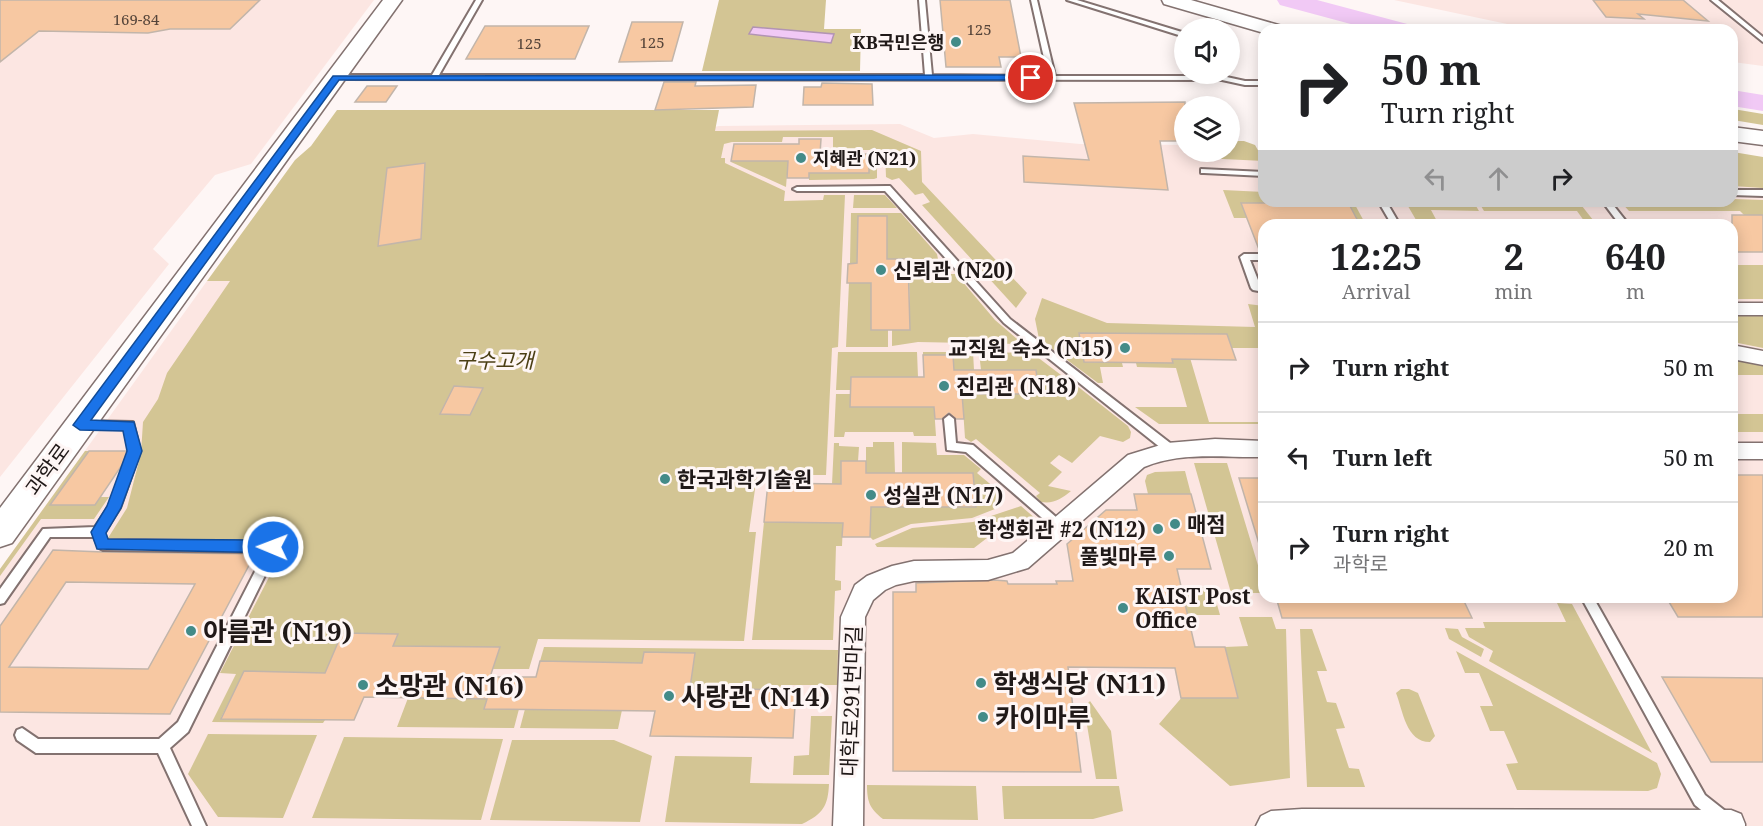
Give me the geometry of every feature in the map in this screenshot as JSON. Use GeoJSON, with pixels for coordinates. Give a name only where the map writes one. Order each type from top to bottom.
{"type":"FeatureCollection","features":[{"type":"Feature","properties":{"kind":"street","name":"과학로"},"geometry":{"type":"LineString","coordinates":[[0,533],[393,0]]}},
{"type":"Feature","properties":{"kind":"street"},"geometry":{"type":"LineString","coordinates":[[1171,0],[1258,25]]}},
{"type":"Feature","properties":{"kind":"street"},"geometry":{"type":"LineString","coordinates":[[1738,135],[1763,138]]}},
{"type":"Feature","properties":{"kind":"street"},"geometry":{"type":"LineString","coordinates":[[1738,309],[1763,309]]}},
{"type":"Feature","properties":{"kind":"street"},"geometry":{"type":"LineString","coordinates":[[1738,353],[1763,358]]}},
{"type":"Feature","properties":{"kind":"street","name":"대학로291번마길"},"geometry":{"type":"LineString","coordinates":[[848,826],[853,616],[864,593],[876,583],[903,573],[988,570],[1020,561],[1136,460],[1152,453],[1170,449],[1258,449]]}},
{"type":"Feature","properties":{"kind":"street"},"geometry":{"type":"LineString","coordinates":[[1738,451],[1763,451]]}},
{"type":"Feature","properties":{"kind":"street"},"geometry":{"type":"LineString","coordinates":[[1271,826],[1302,823],[1736,826]]}},
{"type":"Feature","properties":{"kind":"lane"},"geometry":{"type":"LineString","coordinates":[[434,78],[480,0]]}},
{"type":"Feature","properties":{"kind":"lane"},"geometry":{"type":"LineString","coordinates":[[922,0],[929,78]]}},
{"type":"Feature","properties":{"kind":"lane"},"geometry":{"type":"LineString","coordinates":[[1034,0],[1052,78]]}},
{"type":"Feature","properties":{"kind":"lane"},"geometry":{"type":"LineString","coordinates":[[1070,0],[1174,32]]}},
{"type":"Feature","properties":{"kind":"lane"},"geometry":{"type":"LineString","coordinates":[[1714,0],[1763,40]]}},
{"type":"Feature","properties":{"kind":"lane"},"geometry":{"type":"LineString","coordinates":[[1240,76],[1258,75]]}},
{"type":"Feature","properties":{"kind":"lane"},"geometry":{"type":"LineString","coordinates":[[337,78],[1174,77]]}},
{"type":"Feature","properties":{"kind":"lane"},"geometry":{"type":"LineString","coordinates":[[1240,81],[1258,82]]}},
{"type":"Feature","properties":{"kind":"lane"},"geometry":{"type":"LineString","coordinates":[[1204,171],[1258,174]]}},
{"type":"Feature","properties":{"kind":"lane"},"geometry":{"type":"LineString","coordinates":[[797,189],[887,188],[1007,321],[1170,449]]}},
{"type":"Feature","properties":{"kind":"lane"},"geometry":{"type":"LineString","coordinates":[[1738,192],[1763,193]]}},
{"type":"Feature","properties":{"kind":"lane"},"geometry":{"type":"LineString","coordinates":[[1611,207],[1620,219]]}},
{"type":"Feature","properties":{"kind":"lane"},"geometry":{"type":"LineString","coordinates":[[1258,257],[1244,257],[1258,288]]}},
{"type":"Feature","properties":{"kind":"lane"},"geometry":{"type":"LineString","coordinates":[[949,419],[951,447],[969,448],[1060,526]]}},
{"type":"Feature","properties":{"kind":"lane"},"geometry":{"type":"LineString","coordinates":[[80,425],[129,425],[135,451],[114,508],[98,532]]}},
{"type":"Feature","properties":{"kind":"lane"},"geometry":{"type":"LineString","coordinates":[[0,599],[47,532],[98,532]]}},
{"type":"Feature","properties":{"kind":"lane"},"geometry":{"type":"LineString","coordinates":[[22,735],[36,746],[162,746],[183,727],[273,547],[103,545],[98,532]]}},
{"type":"Feature","properties":{"kind":"lane"},"geometry":{"type":"LineString","coordinates":[[1590,603],[1700,800],[1736,826]]}},
{"type":"Feature","properties":{"kind":"lane"},"geometry":{"type":"LineString","coordinates":[[162,746],[199,826]]}},
{"type":"Feature","properties":{"kind":"shaded area"},"geometry":{"type":"Polygon","coordinates":[[[0,0],[374,0],[251,164],[215,175],[153,249],[169,264],[0,477],[0,0]]]}},
{"type":"Feature","properties":{"kind":"shaded area"},"geometry":{"type":"Polygon","coordinates":[[[1394,0],[1763,0],[1763,66],[1738,63],[1738,24],[1508,24],[1394,0]]]}},
{"type":"Feature","properties":{"kind":"shaded area"},"geometry":{"type":"Polygon","coordinates":[[[753,27],[834,34],[831,43],[749,34],[753,27]]]}},
{"type":"Feature","properties":{"kind":"shaded area","name":"한국과학기술원"},"geometry":{"type":"Polygon","coordinates":[[[900,124],[934,138],[973,134],[1080,144],[1174,145],[1174,162],[1240,162],[1240,154],[1258,157],[1258,207],[1738,207],[1738,182],[1763,183],[1763,826],[0,826],[0,569],[207,281],[230,281],[683,133],[719,126],[900,124]]]}},
{"type":"Feature","properties":{"kind":"green space"},"geometry":{"type":"Polygon","coordinates":[[[719,0],[826,0],[824,29],[861,29],[860,71],[702,71],[719,0]]]}},
{"type":"Feature","properties":{"kind":"green space","name":"구수고개"},"geometry":{"type":"Polygon","coordinates":[[[337,110],[719,110],[715,131],[872,130],[921,151],[922,182],[1027,293],[1016,308],[922,205],[930,202],[923,193],[915,195],[899,178],[892,180],[886,177],[885,150],[833,150],[833,137],[783,137],[782,142],[724,144],[721,158],[725,158],[725,163],[785,191],[784,201],[823,200],[824,195],[845,195],[838,347],[832,348],[826,475],[757,475],[749,532],[756,532],[744,641],[538,639],[529,669],[493,669],[499,647],[393,646],[398,634],[342,633],[325,673],[244,672],[221,718],[325,720],[323,723],[212,722],[236,674],[220,673],[288,540],[108,538],[127,508],[141,453],[143,422],[158,399],[167,373],[230,281],[207,281],[295,160],[311,146],[337,110]]]}},
{"type":"Feature","properties":{"kind":"green space"},"geometry":{"type":"Polygon","coordinates":[[[1738,110],[1763,114],[1763,125],[1738,121],[1738,110]]]}},
{"type":"Feature","properties":{"kind":"green space"},"geometry":{"type":"Polygon","coordinates":[[[1240,141],[1255,145],[1258,150],[1258,161],[1240,160],[1240,141]]]}},
{"type":"Feature","properties":{"kind":"green space"},"geometry":{"type":"Polygon","coordinates":[[[1738,153],[1763,157],[1763,188],[1738,186],[1738,153]]]}},
{"type":"Feature","properties":{"kind":"green space"},"geometry":{"type":"Polygon","coordinates":[[[869,154],[877,154],[877,178],[809,180],[809,173],[869,172],[869,154]]]}},
{"type":"Feature","properties":{"kind":"green space"},"geometry":{"type":"Polygon","coordinates":[[[788,161],[786,187],[731,162],[788,161]]]}},
{"type":"Feature","properties":{"kind":"green space"},"geometry":{"type":"Polygon","coordinates":[[[1223,190],[1258,192],[1258,203],[1241,203],[1247,218],[1234,218],[1223,190]]]}},
{"type":"Feature","properties":{"kind":"green space"},"geometry":{"type":"Polygon","coordinates":[[[854,195],[885,195],[897,208],[853,208],[854,195]]]}},
{"type":"Feature","properties":{"kind":"green space"},"geometry":{"type":"Polygon","coordinates":[[[1738,199],[1763,200],[1763,215],[1744,215],[1740,211],[1629,211],[1625,207],[1738,207],[1738,199]]]}},
{"type":"Feature","properties":{"kind":"green space"},"geometry":{"type":"Polygon","coordinates":[[[1351,207],[1356,207],[1363,219],[1357,219],[1351,207]]]}},
{"type":"Feature","properties":{"kind":"green space"},"geometry":{"type":"Polygon","coordinates":[[[1408,207],[1477,207],[1479,211],[1431,210],[1436,219],[1416,219],[1408,207]]]}},
{"type":"Feature","properties":{"kind":"green space"},"geometry":{"type":"Polygon","coordinates":[[[1482,207],[1583,207],[1592,219],[1583,219],[1577,211],[1484,211],[1482,207]]]}},
{"type":"Feature","properties":{"kind":"green space"},"geometry":{"type":"Polygon","coordinates":[[[851,213],[901,213],[937,254],[938,259],[887,259],[887,216],[859,216],[857,264],[850,263],[851,213]]]}},
{"type":"Feature","properties":{"kind":"green space"},"geometry":{"type":"Polygon","coordinates":[[[1738,265],[1763,265],[1763,299],[1738,299],[1738,265]]]}},
{"type":"Feature","properties":{"kind":"green space"},"geometry":{"type":"Polygon","coordinates":[[[909,274],[956,274],[995,320],[1023,344],[918,342],[892,346],[892,330],[910,330],[909,274]]]}},
{"type":"Feature","properties":{"kind":"green space"},"geometry":{"type":"Polygon","coordinates":[[[849,283],[871,283],[871,330],[888,330],[888,347],[846,347],[849,283]]]}},
{"type":"Feature","properties":{"kind":"green space"},"geometry":{"type":"Polygon","coordinates":[[[1042,298],[1107,323],[1255,327],[1248,304],[1258,305],[1258,348],[1232,348],[1227,334],[1183,334],[1209,422],[1258,422],[1258,424],[1159,424],[1135,407],[1187,407],[1176,368],[1137,367],[1136,363],[1165,334],[1079,333],[1084,362],[1122,363],[1123,367],[1100,367],[1103,383],[1098,383],[1039,339],[1035,319],[1042,298]]]}},
{"type":"Feature","properties":{"kind":"green space"},"geometry":{"type":"Polygon","coordinates":[[[1738,316],[1763,316],[1763,348],[1738,343],[1738,316]]]}},
{"type":"Feature","properties":{"kind":"green space"},"geometry":{"type":"Polygon","coordinates":[[[838,352],[917,352],[918,377],[852,377],[851,390],[836,390],[838,352]]]}},
{"type":"Feature","properties":{"kind":"green space"},"geometry":{"type":"Polygon","coordinates":[[[923,352],[973,352],[974,370],[954,370],[953,355],[923,355],[923,352]]]}},
{"type":"Feature","properties":{"kind":"green space"},"geometry":{"type":"Polygon","coordinates":[[[979,352],[1032,353],[1065,378],[1037,377],[1035,370],[981,370],[979,352]]]}},
{"type":"Feature","properties":{"kind":"green space"},"geometry":{"type":"Polygon","coordinates":[[[1738,359],[1763,364],[1763,375],[1738,375],[1738,359]]]}},
{"type":"Feature","properties":{"kind":"green space"},"geometry":{"type":"Polygon","coordinates":[[[1037,382],[1072,382],[1128,426],[1131,432],[1130,438],[1123,442],[1100,436],[1072,463],[1059,455],[1050,463],[1062,472],[1048,486],[1071,491],[1054,502],[1041,502],[1036,496],[1040,493],[976,439],[971,442],[965,438],[962,394],[1039,394],[1037,382]]]}},
{"type":"Feature","properties":{"kind":"green space"},"geometry":{"type":"Polygon","coordinates":[[[836,394],[851,394],[934,407],[936,436],[914,436],[913,432],[845,432],[844,437],[834,437],[836,394]]]}},
{"type":"Feature","properties":{"kind":"green space"},"geometry":{"type":"Polygon","coordinates":[[[1738,414],[1763,414],[1763,432],[1738,432],[1738,414]]]}},
{"type":"Feature","properties":{"kind":"green space"},"geometry":{"type":"Polygon","coordinates":[[[873,442],[894,442],[895,473],[866,473],[866,447],[873,447],[873,442]]]}},
{"type":"Feature","properties":{"kind":"green space"},"geometry":{"type":"Polygon","coordinates":[[[902,442],[936,443],[937,455],[964,455],[981,469],[977,473],[995,488],[999,485],[1002,488],[1000,507],[972,518],[911,524],[873,540],[870,537],[871,507],[976,507],[973,473],[902,473],[902,442]]]}},
{"type":"Feature","properties":{"kind":"green space"},"geometry":{"type":"Polygon","coordinates":[[[834,443],[839,443],[839,446],[859,447],[858,461],[842,461],[841,484],[832,484],[834,443]]]}},
{"type":"Feature","properties":{"kind":"green space"},"geometry":{"type":"Polygon","coordinates":[[[85,451],[89,451],[51,505],[94,505],[100,497],[109,497],[94,519],[41,519],[0,576],[0,569],[85,451]]]}},
{"type":"Feature","properties":{"kind":"green space"},"geometry":{"type":"Polygon","coordinates":[[[1194,463],[1227,463],[1258,565],[1258,593],[1231,593],[1194,463]]]}},
{"type":"Feature","properties":{"kind":"green space"},"geometry":{"type":"Polygon","coordinates":[[[1185,471],[1191,494],[1148,494],[1145,481],[1147,475],[1155,472],[1185,471]]]}},
{"type":"Feature","properties":{"kind":"green space"},"geometry":{"type":"Polygon","coordinates":[[[1021,506],[1036,519],[1029,527],[1009,521],[974,548],[877,547],[875,544],[912,528],[973,522],[1021,506]]]}},
{"type":"Feature","properties":{"kind":"green space"},"geometry":{"type":"Polygon","coordinates":[[[764,522],[843,523],[842,546],[836,546],[835,580],[841,581],[841,590],[835,591],[833,640],[752,640],[764,522]]]}},
{"type":"Feature","properties":{"kind":"green space"},"geometry":{"type":"Polygon","coordinates":[[[1181,587],[1212,587],[1220,615],[1187,615],[1181,587]]]}},
{"type":"Feature","properties":{"kind":"green space"},"geometry":{"type":"Polygon","coordinates":[[[1557,603],[1572,604],[1652,753],[1489,661],[1493,651],[1469,637],[1465,628],[1485,628],[1483,622],[1566,622],[1557,603]]]}},
{"type":"Feature","properties":{"kind":"green space"},"geometry":{"type":"Polygon","coordinates":[[[1239,617],[1272,617],[1276,629],[1286,629],[1290,778],[1230,786],[1159,724],[1225,647],[1248,646],[1239,617]]]}},
{"type":"Feature","properties":{"kind":"green space"},"geometry":{"type":"Polygon","coordinates":[[[1445,628],[1458,629],[1462,637],[1484,649],[1481,657],[1449,639],[1445,628]]]}},
{"type":"Feature","properties":{"kind":"green space"},"geometry":{"type":"Polygon","coordinates":[[[1300,629],[1312,629],[1327,671],[1317,671],[1327,702],[1336,703],[1345,728],[1336,729],[1349,768],[1359,769],[1365,787],[1307,787],[1300,629]]]}},
{"type":"Feature","properties":{"kind":"green space"},"geometry":{"type":"Polygon","coordinates":[[[544,647],[838,650],[837,685],[781,685],[781,690],[690,688],[695,653],[644,652],[642,663],[540,661],[544,647]]]}},
{"type":"Feature","properties":{"kind":"green space"},"geometry":{"type":"Polygon","coordinates":[[[1456,651],[1657,763],[1661,774],[1657,788],[1648,791],[1517,790],[1506,764],[1518,763],[1504,731],[1490,731],[1480,706],[1493,706],[1479,673],[1465,673],[1456,651]]]}},
{"type":"Feature","properties":{"kind":"green space"},"geometry":{"type":"Polygon","coordinates":[[[1401,689],[1409,689],[1418,693],[1435,736],[1430,742],[1416,737],[1407,724],[1396,693],[1401,689]]]}},
{"type":"Feature","properties":{"kind":"green space"},"geometry":{"type":"Polygon","coordinates":[[[408,698],[487,698],[484,709],[519,709],[514,728],[397,727],[408,698]]]}},
{"type":"Feature","properties":{"kind":"green space"},"geometry":{"type":"Polygon","coordinates":[[[1090,701],[1111,731],[1117,779],[1096,779],[1084,707],[1090,701]]]}},
{"type":"Feature","properties":{"kind":"green space"},"geometry":{"type":"Polygon","coordinates":[[[525,709],[622,710],[618,729],[520,728],[525,709]]]}},
{"type":"Feature","properties":{"kind":"green space"},"geometry":{"type":"Polygon","coordinates":[[[811,716],[832,716],[829,775],[793,775],[794,756],[809,755],[811,716]]]}},
{"type":"Feature","properties":{"kind":"green space"},"geometry":{"type":"Polygon","coordinates":[[[208,734],[317,735],[283,818],[218,817],[188,774],[208,734]]]}},
{"type":"Feature","properties":{"kind":"green space"},"geometry":{"type":"Polygon","coordinates":[[[344,737],[503,739],[481,820],[312,818],[344,737]]]}},
{"type":"Feature","properties":{"kind":"green space"},"geometry":{"type":"Polygon","coordinates":[[[512,740],[614,740],[652,756],[640,822],[490,820],[512,740]]]}},
{"type":"Feature","properties":{"kind":"green space"},"geometry":{"type":"Polygon","coordinates":[[[675,756],[752,757],[750,783],[829,784],[826,804],[820,813],[802,824],[665,822],[675,756]]]}},
{"type":"Feature","properties":{"kind":"green space"},"geometry":{"type":"Polygon","coordinates":[[[867,785],[976,786],[978,820],[883,819],[870,805],[867,785]]]}},
{"type":"Feature","properties":{"kind":"green space"},"geometry":{"type":"Polygon","coordinates":[[[1002,786],[1119,786],[1123,811],[1093,819],[1004,819],[1002,786]]]}},
{"type":"Feature","properties":{"kind":"building"},"geometry":{"type":"Polygon","coordinates":[[[0,0],[260,0],[230,29],[170,29],[148,33],[39,31],[0,62],[0,0]]]}},
{"type":"Feature","properties":{"kind":"building"},"geometry":{"type":"Polygon","coordinates":[[[940,0],[1010,0],[1021,57],[999,57],[1001,67],[946,67],[940,0]]]}},
{"type":"Feature","properties":{"kind":"building"},"geometry":{"type":"Polygon","coordinates":[[[1593,0],[1683,0],[1708,21],[1638,14],[1644,19],[1606,17],[1593,0]]]}},
{"type":"Feature","properties":{"kind":"building"},"geometry":{"type":"Polygon","coordinates":[[[632,22],[683,22],[672,61],[619,62],[632,22]]]}},
{"type":"Feature","properties":{"kind":"building"},"geometry":{"type":"Polygon","coordinates":[[[485,26],[589,26],[575,59],[466,59],[485,26]]]}},
{"type":"Feature","properties":{"kind":"building"},"geometry":{"type":"Polygon","coordinates":[[[664,82],[696,82],[695,86],[756,85],[753,107],[655,110],[664,82]]]}},
{"type":"Feature","properties":{"kind":"building"},"geometry":{"type":"Polygon","coordinates":[[[822,83],[872,84],[873,105],[803,105],[804,87],[821,87],[822,83]]]}},
{"type":"Feature","properties":{"kind":"building"},"geometry":{"type":"Polygon","coordinates":[[[367,86],[397,86],[386,102],[355,102],[367,86]]]}},
{"type":"Feature","properties":{"kind":"building"},"geometry":{"type":"Polygon","coordinates":[[[1174,102],[1174,141],[1160,141],[1168,190],[1024,182],[1023,156],[1089,160],[1074,103],[1174,102]]]}},
{"type":"Feature","properties":{"kind":"building","name":"지혜관 (N21)"},"geometry":{"type":"Polygon","coordinates":[[[799,139],[821,139],[820,154],[869,154],[869,173],[809,173],[809,178],[787,178],[788,161],[731,161],[734,144],[799,144],[799,139]]]}},
{"type":"Feature","properties":{"kind":"building"},"geometry":{"type":"Polygon","coordinates":[[[425,163],[421,239],[378,246],[387,168],[425,163]]]}},
{"type":"Feature","properties":{"kind":"building"},"geometry":{"type":"Polygon","coordinates":[[[1241,203],[1258,203],[1258,207],[1351,207],[1357,219],[1258,219],[1258,247],[1241,203]]]}},
{"type":"Feature","properties":{"kind":"building"},"geometry":{"type":"Polygon","coordinates":[[[1732,215],[1763,215],[1763,252],[1738,252],[1738,219],[1732,219],[1732,215]]]}},
{"type":"Feature","properties":{"kind":"building","name":"신뢰관 (N20)"},"geometry":{"type":"Polygon","coordinates":[[[858,216],[887,216],[887,259],[908,259],[910,330],[871,330],[871,283],[847,283],[848,264],[857,263],[858,216]]]}},
{"type":"Feature","properties":{"kind":"building","name":"교직원 숙소 (N15)"},"geometry":{"type":"Polygon","coordinates":[[[1079,333],[1227,334],[1236,360],[1172,359],[1173,363],[1084,362],[1079,333]]]}},
{"type":"Feature","properties":{"kind":"building","name":"진리관 (N18)"},"geometry":{"type":"Polygon","coordinates":[[[923,355],[953,355],[954,370],[1036,370],[1039,394],[962,394],[964,419],[956,419],[949,413],[942,419],[935,419],[934,407],[850,407],[851,377],[924,377],[923,355]]]}},
{"type":"Feature","properties":{"kind":"building"},"geometry":{"type":"Polygon","coordinates":[[[454,386],[483,388],[470,415],[440,414],[454,386]]]}},
{"type":"Feature","properties":{"kind":"building"},"geometry":{"type":"Polygon","coordinates":[[[89,451],[128,451],[122,465],[95,505],[50,505],[89,451]]]}},
{"type":"Feature","properties":{"kind":"building","name":"성실관 (N17)"},"geometry":{"type":"Polygon","coordinates":[[[841,461],[866,461],[866,473],[973,473],[976,507],[871,507],[870,537],[842,537],[843,523],[764,522],[768,483],[841,484],[841,461]]]}},
{"type":"Feature","properties":{"kind":"building"},"geometry":{"type":"Polygon","coordinates":[[[1738,475],[1763,475],[1763,617],[1678,617],[1670,603],[1738,603],[1738,475]]]}},
{"type":"Feature","properties":{"kind":"building"},"geometry":{"type":"Polygon","coordinates":[[[1239,478],[1258,478],[1258,540],[1239,478]]]}},
{"type":"Feature","properties":{"kind":"building","name":"학생식당 (N11)"},"geometry":{"type":"Polygon","coordinates":[[[1134,494],[1191,494],[1211,569],[1177,569],[1195,647],[1225,647],[1238,698],[1181,698],[1175,668],[1068,667],[1081,772],[893,771],[893,592],[916,592],[916,583],[994,580],[1007,581],[1008,584],[1057,584],[1056,581],[1073,581],[1067,544],[1106,510],[1137,510],[1134,494]]]}},
{"type":"Feature","properties":{"kind":"building","name":"아름관 (N19)"},"geometry":{"type":"Polygon","coordinates":[[[53,550],[255,554],[170,714],[0,712],[0,626],[53,550]],[[66,582],[9,667],[148,669],[195,584],[66,582]]]}},
{"type":"Feature","properties":{"kind":"building"},"geometry":{"type":"Polygon","coordinates":[[[1278,603],[1465,603],[1472,618],[1282,618],[1278,603]]]}},
{"type":"Feature","properties":{"kind":"building"},"geometry":{"type":"Polygon","coordinates":[[[342,633],[398,634],[393,646],[500,647],[490,677],[536,677],[540,661],[642,663],[644,652],[695,653],[690,688],[796,690],[793,738],[650,736],[655,711],[484,709],[487,699],[364,697],[354,720],[221,719],[244,671],[325,673],[342,633]]]}},
{"type":"Feature","properties":{"kind":"building"},"geometry":{"type":"Polygon","coordinates":[[[1662,677],[1763,678],[1763,762],[1711,762],[1662,677]]]}},
{"type":"Feature","properties":{"kind":"waterway"},"geometry":{"type":"LineString","coordinates":[[1289,0],[1379,24]]}},
{"type":"Feature","properties":{"kind":"waterway"},"geometry":{"type":"LineString","coordinates":[[1738,99],[1763,103]]}},
{"type":"Feature","properties":{"kind":"place","name":"KB국민은행"},"geometry":{"type":"Point","coordinates":[956,42]}},
{"type":"Feature","properties":{"kind":"place","name":"지혜관 (N21)"},"geometry":{"type":"Point","coordinates":[801,158]}},
{"type":"Feature","properties":{"kind":"place","name":"신뢰관 (N20)"},"geometry":{"type":"Point","coordinates":[881,270]}},
{"type":"Feature","properties":{"kind":"place","name":"교직원 숙소 (N15)"},"geometry":{"type":"Point","coordinates":[1125,348]}},
{"type":"Feature","properties":{"kind":"place","name":"진리관 (N18)"},"geometry":{"type":"Point","coordinates":[944,386]}},
{"type":"Feature","properties":{"kind":"place","name":"한국과학기술원"},"geometry":{"type":"Point","coordinates":[665,479]}},
{"type":"Feature","properties":{"kind":"place","name":"성실관 (N17)"},"geometry":{"type":"Point","coordinates":[871,495]}},
{"type":"Feature","properties":{"kind":"place","name":"매점"},"geometry":{"type":"Point","coordinates":[1175,524]}},
{"type":"Feature","properties":{"kind":"place","name":"학생회관 #2 (N12)"},"geometry":{"type":"Point","coordinates":[1158,529]}},
{"type":"Feature","properties":{"kind":"place","name":"풀빛마루"},"geometry":{"type":"Point","coordinates":[1169,556]}},
{"type":"Feature","properties":{"kind":"place","name":"KAIST Post Office"},"geometry":{"type":"Point","coordinates":[1123,608]}},
{"type":"Feature","properties":{"kind":"place","name":"아름관 (N19)"},"geometry":{"type":"Point","coordinates":[191,631]}},
{"type":"Feature","properties":{"kind":"place","name":"학생식당 (N11)"},"geometry":{"type":"Point","coordinates":[981,683]}},
{"type":"Feature","properties":{"kind":"place","name":"소망관 (N16)"},"geometry":{"type":"Point","coordinates":[363,685]}},
{"type":"Feature","properties":{"kind":"place","name":"사랑관 (N14)"},"geometry":{"type":"Point","coordinates":[669,696]}},
{"type":"Feature","properties":{"kind":"place","name":"카이마루"},"geometry":{"type":"Point","coordinates":[983,717]}},
{"type":"Feature","properties":{"kind":"route"},"geometry":{"type":"LineString","coordinates":[[273,547],[103,545],[98,532],[114,508],[135,451],[129,425],[80,425],[337,78],[1031,78]]}}]}
